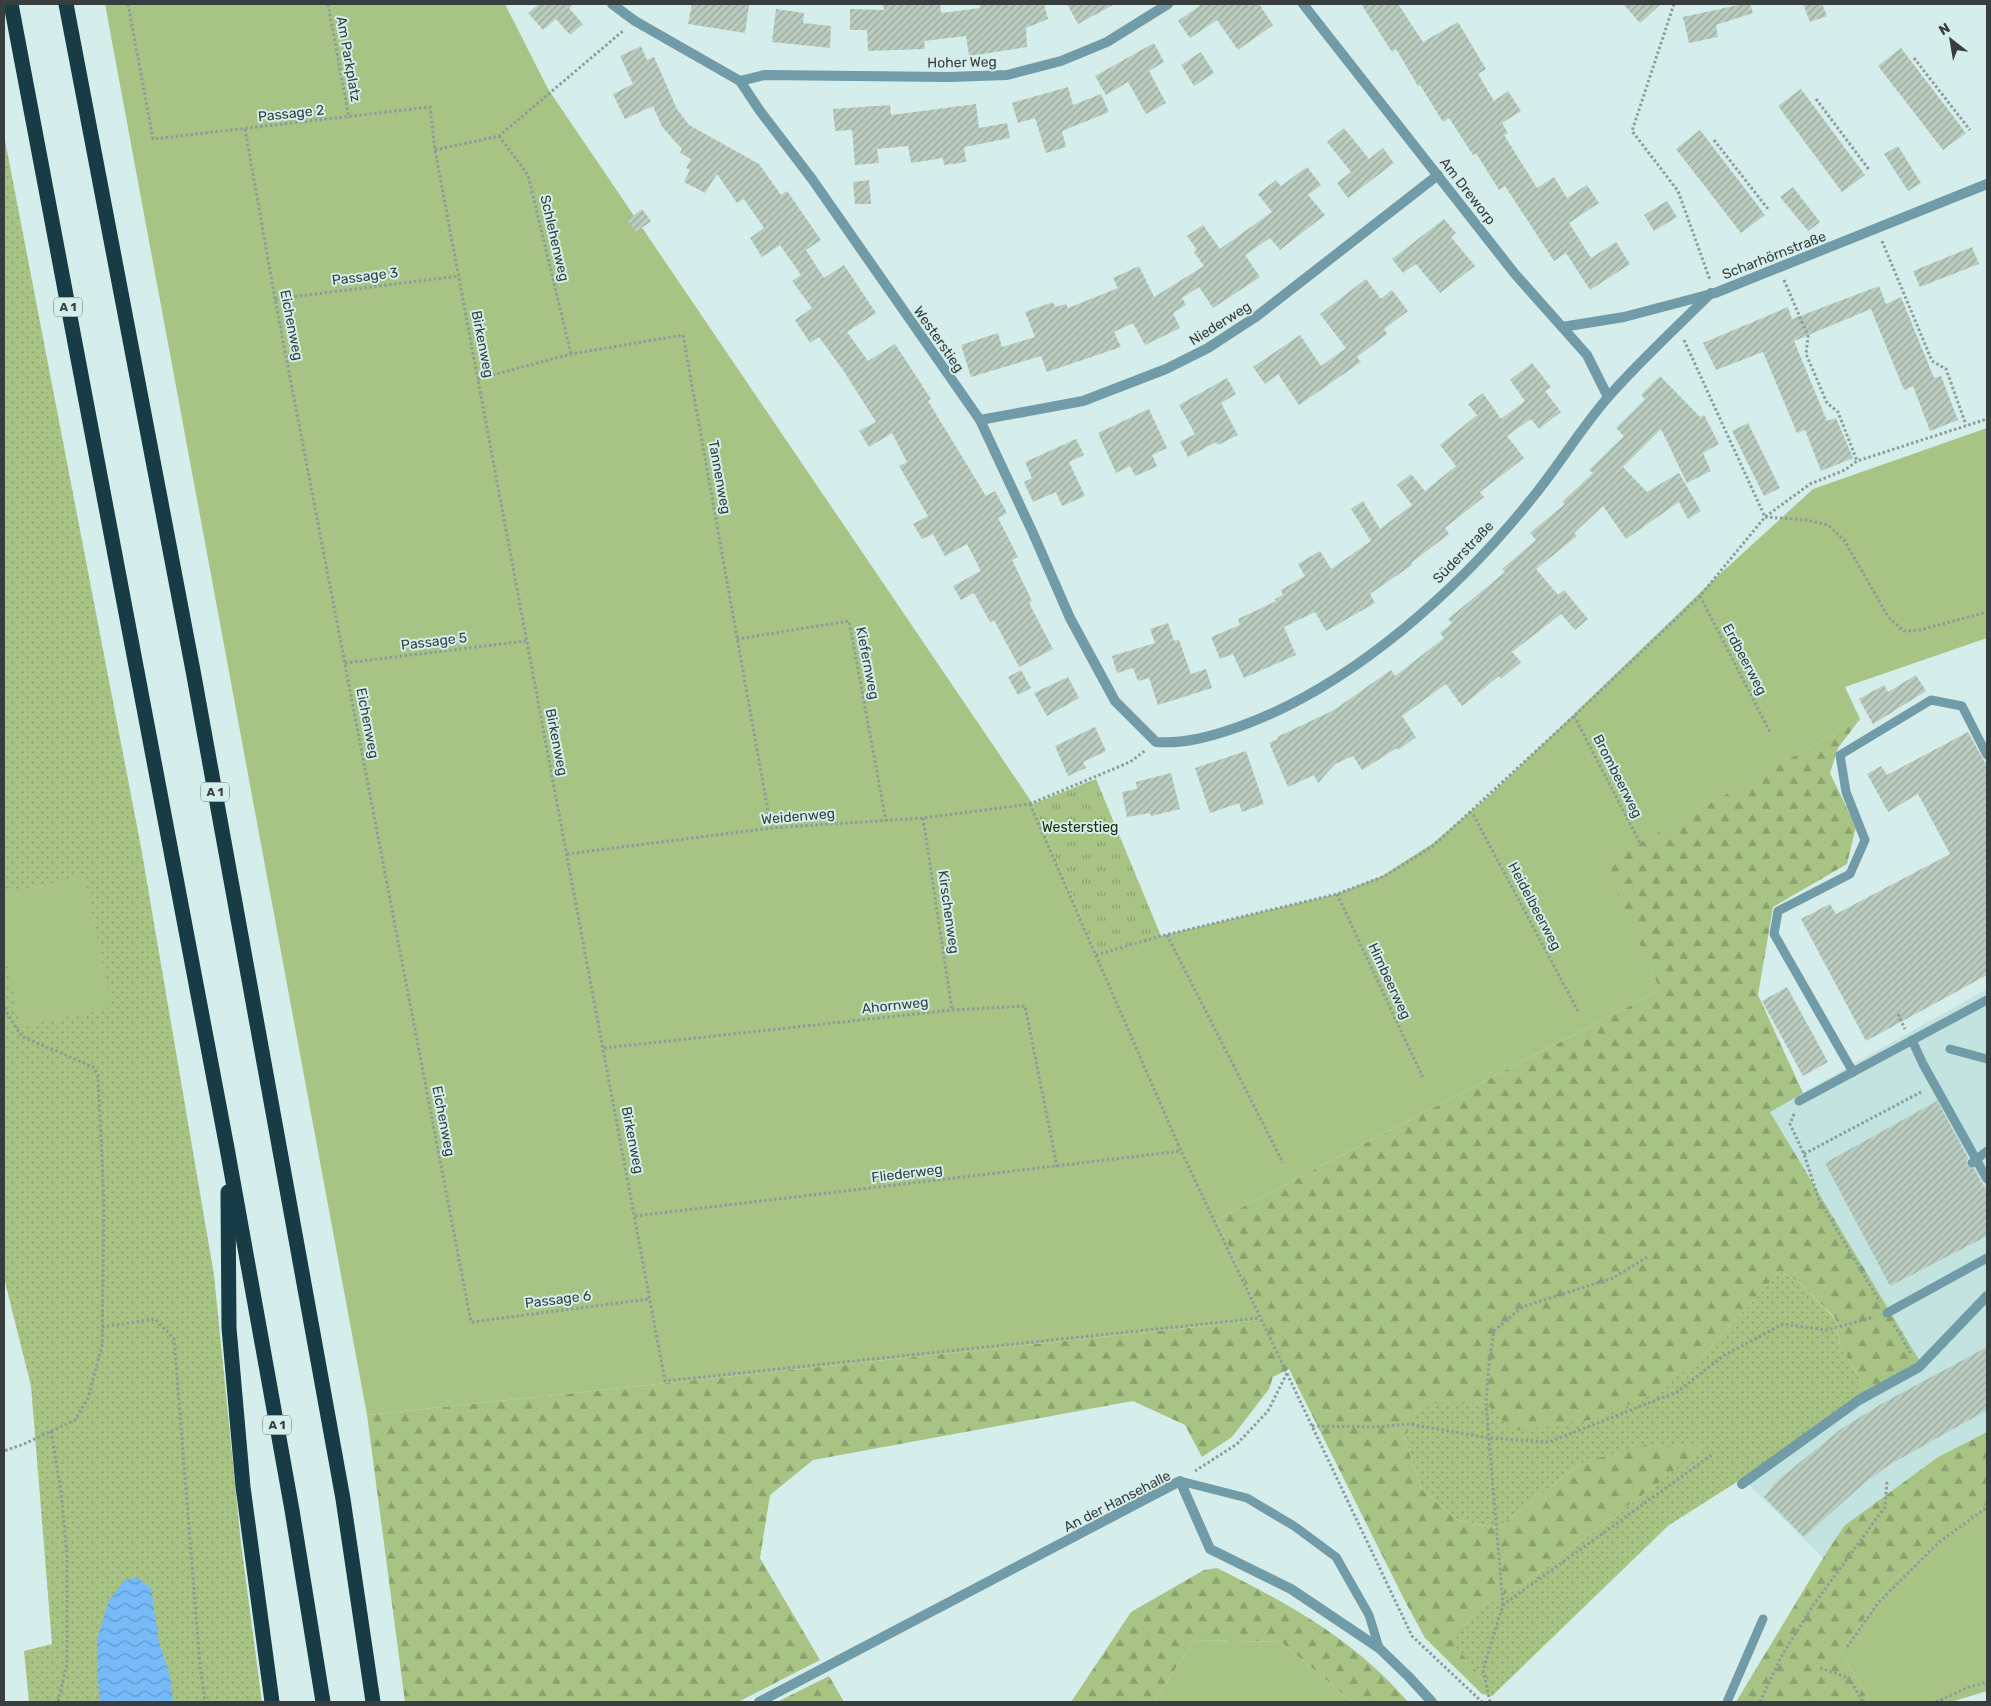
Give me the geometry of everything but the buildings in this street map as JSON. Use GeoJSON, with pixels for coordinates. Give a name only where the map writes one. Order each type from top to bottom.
{"type":"FeatureCollection","features":[{"type":"Feature","properties":{"kind":"highway","name":"A 1"},"geometry":{"type":"LineString","coordinates":[[11,4],[227,1148],[292,1510],[323,1702]]}},
{"type":"Feature","properties":{"kind":"highway","name":"A 1"},"geometry":{"type":"LineString","coordinates":[[66,4],[214,784],[343,1499],[373,1702]]}},
{"type":"Feature","properties":{"kind":"highway"},"geometry":{"type":"LineString","coordinates":[[227,1148],[229,1328],[242,1487],[272,1702]]}},
{"type":"Feature","properties":{"kind":"street","name":"Westerstieg"},"geometry":{"type":"LineString","coordinates":[[612,4],[635,20],[740,81],[760,111],[812,179],[980,420],[1070,618],[1115,701],[1156,742]]}},
{"type":"Feature","properties":{"kind":"street","name":"Hoher Weg"},"geometry":{"type":"LineString","coordinates":[[740,81],[764,75],[949,77],[1007,75],[1062,61],[1107,42],[1168,4]]}},
{"type":"Feature","properties":{"kind":"street","name":"Am Dreworp"},"geometry":{"type":"LineString","coordinates":[[1303,4],[1515,274],[1587,355],[1608,396]]}},
{"type":"Feature","properties":{"kind":"street","name":"Niederweg"},"geometry":{"type":"LineString","coordinates":[[980,420],[1083,401],[1166,369],[1208,348],[1257,316],[1438,175]]}},
{"type":"Feature","properties":{"kind":"street","name":"Scharhörnstraße"},"geometry":{"type":"LineString","coordinates":[[1562,327],[1624,318],[1713,293],[1987,184]]}},
{"type":"Feature","properties":{"kind":"street","name":"Süderstraße"},"geometry":{"type":"LineString","coordinates":[[1156,742],[1171,743],[1210,737],[1262,718],[1316,691],[1396,636],[1463,575],[1537,493],[1608,396],[1677,326],[1713,293]]}},
{"type":"Feature","properties":{"kind":"street"},"geometry":{"type":"LineString","coordinates":[[1742,1484],[1859,1400],[1919,1367],[1987,1296]]}},
{"type":"Feature","properties":{"kind":"street","name":"An der Hansehalle"},"geometry":{"type":"LineString","coordinates":[[760,1702],[1180,1481],[1210,1549],[1291,1589],[1379,1648],[1409,1676],[1432,1702]]}},
{"type":"Feature","properties":{"kind":"lane"},"geometry":{"type":"LineString","coordinates":[[1853,1072],[1774,934],[1778,911],[1850,874],[1865,840],[1846,792],[1840,755],[1932,700],[1962,706],[1987,754]]}},
{"type":"Feature","properties":{"kind":"lane"},"geometry":{"type":"LineString","coordinates":[[1799,1101],[1987,1000]]}},
{"type":"Feature","properties":{"kind":"lane"},"geometry":{"type":"LineString","coordinates":[[1912,1040],[1974,1161],[1987,1178]]}},
{"type":"Feature","properties":{"kind":"lane"},"geometry":{"type":"LineString","coordinates":[[1950,1049],[1987,1059]]}},
{"type":"Feature","properties":{"kind":"lane"},"geometry":{"type":"LineString","coordinates":[[1974,1161],[1987,1151]]}},
{"type":"Feature","properties":{"kind":"lane"},"geometry":{"type":"LineString","coordinates":[[1887,1313],[1987,1258]]}},
{"type":"Feature","properties":{"kind":"lane"},"geometry":{"type":"LineString","coordinates":[[1180,1481],[1247,1498],[1294,1526],[1336,1557],[1369,1615],[1379,1648]]}},
{"type":"Feature","properties":{"kind":"lane"},"geometry":{"type":"LineString","coordinates":[[1727,1702],[1764,1619]]}},
{"type":"Feature","properties":{"kind":"path","name":"Passage 2"},"geometry":{"type":"LineString","coordinates":[[128,4],[153,138],[349,118],[430,107]]}},
{"type":"Feature","properties":{"kind":"path","name":"Am Parkplatz"},"geometry":{"type":"LineString","coordinates":[[328,4],[349,118]]}},
{"type":"Feature","properties":{"kind":"path"},"geometry":{"type":"LineString","coordinates":[[1674,4],[1632,131],[1678,191],[1713,293]]}},
{"type":"Feature","properties":{"kind":"path"},"geometry":{"type":"LineString","coordinates":[[435,150],[499,136],[635,20]]}},
{"type":"Feature","properties":{"kind":"path"},"geometry":{"type":"LineString","coordinates":[[1914,58],[1970,130]]}},
{"type":"Feature","properties":{"kind":"path"},"geometry":{"type":"LineString","coordinates":[[1816,99],[1870,171]]}},
{"type":"Feature","properties":{"kind":"path","name":"Birkenweg"},"geometry":{"type":"LineString","coordinates":[[430,107],[435,150],[665,1381],[1260,1318]]}},
{"type":"Feature","properties":{"kind":"path","name":"Eichenweg"},"geometry":{"type":"LineString","coordinates":[[245,129],[275,299],[470,1322]]}},
{"type":"Feature","properties":{"kind":"path","name":"Schlehenweg"},"geometry":{"type":"LineString","coordinates":[[499,136],[528,175],[571,354]]}},
{"type":"Feature","properties":{"kind":"path"},"geometry":{"type":"LineString","coordinates":[[1714,140],[1768,210]]}},
{"type":"Feature","properties":{"kind":"path"},"geometry":{"type":"LineString","coordinates":[[1877,229],[1932,362],[1946,369],[1966,425]]}},
{"type":"Feature","properties":{"kind":"path"},"geometry":{"type":"LineString","coordinates":[[1778,268],[1808,336],[1806,354],[1827,403],[1838,412],[1857,461]]}},
{"type":"Feature","properties":{"kind":"path","name":"Passage 3"},"geometry":{"type":"LineString","coordinates":[[275,299],[459,276]]}},
{"type":"Feature","properties":{"kind":"path"},"geometry":{"type":"LineString","coordinates":[[1677,326],[1765,517]]}},
{"type":"Feature","properties":{"kind":"path","name":"Tannenweg"},"geometry":{"type":"LineString","coordinates":[[478,379],[571,354],[683,335],[771,828]]}},
{"type":"Feature","properties":{"kind":"path"},"geometry":{"type":"LineString","coordinates":[[1096,955],[1167,935],[1337,894],[1393,871],[1433,846],[1574,716],[1700,596],[1765,517],[1810,484],[1846,470],[1857,461],[1987,419]]}},
{"type":"Feature","properties":{"kind":"path"},"geometry":{"type":"LineString","coordinates":[[1765,517],[1807,520],[1828,525],[1844,540],[1889,618],[1904,631],[1920,630],[1987,612]]}},
{"type":"Feature","properties":{"kind":"path","name":"Erdbeerweg"},"geometry":{"type":"LineString","coordinates":[[1700,596],[1770,732]]}},
{"type":"Feature","properties":{"kind":"path","name":"Kiefernweg"},"geometry":{"type":"LineString","coordinates":[[737,639],[849,621],[886,820]]}},
{"type":"Feature","properties":{"kind":"path","name":"Passage 5"},"geometry":{"type":"LineString","coordinates":[[345,663],[526,641]]}},
{"type":"Feature","properties":{"kind":"path","name":"Brombeerweg"},"geometry":{"type":"LineString","coordinates":[[1574,716],[1641,845]]}},
{"type":"Feature","properties":{"kind":"path","name":"Weidenweg"},"geometry":{"type":"LineString","coordinates":[[567,854],[771,828],[923,818],[1030,804],[1130,762],[1156,742]]}},
{"type":"Feature","properties":{"kind":"path"},"geometry":{"type":"LineString","coordinates":[[1030,804],[1181,1151],[1412,1636],[1482,1702]]}},
{"type":"Feature","properties":{"kind":"path","name":"Heidelbeerweg"},"geometry":{"type":"LineString","coordinates":[[1469,812],[1474,816],[1579,1013]]}},
{"type":"Feature","properties":{"kind":"path","name":"Kirschenweg"},"geometry":{"type":"LineString","coordinates":[[923,818],[952,1010]]}},
{"type":"Feature","properties":{"kind":"path","name":"Himbeerweg"},"geometry":{"type":"LineString","coordinates":[[1337,894],[1423,1078]]}},
{"type":"Feature","properties":{"kind":"path"},"geometry":{"type":"LineString","coordinates":[[1167,935],[1283,1162]]}},
{"type":"Feature","properties":{"kind":"path","name":"Ahornweg"},"geometry":{"type":"LineString","coordinates":[[604,1048],[952,1010],[1025,1006],[1057,1167]]}},
{"type":"Feature","properties":{"kind":"path"},"geometry":{"type":"LineString","coordinates":[[4,1008],[21,1036],[93,1067],[98,1075],[104,1204],[102,1346],[88,1398],[75,1420],[4,1451]]}},
{"type":"Feature","properties":{"kind":"path"},"geometry":{"type":"LineString","coordinates":[[1804,1154],[1934,1084]]}},
{"type":"Feature","properties":{"kind":"path"},"geometry":{"type":"LineString","coordinates":[[1799,1101],[1790,1124],[1804,1154],[1819,1200],[1919,1367]]}},
{"type":"Feature","properties":{"kind":"path","name":"Fliederweg"},"geometry":{"type":"LineString","coordinates":[[635,1216],[1181,1151]]}},
{"type":"Feature","properties":{"kind":"path"},"geometry":{"type":"LineString","coordinates":[[1490,1702],[1483,1670],[1503,1605],[1486,1403],[1494,1331],[1522,1307],[1613,1278],[1647,1257]]}},
{"type":"Feature","properties":{"kind":"path","name":"Passage 6"},"geometry":{"type":"LineString","coordinates":[[470,1322],[649,1299]]}},
{"type":"Feature","properties":{"kind":"path"},"geometry":{"type":"LineString","coordinates":[[1312,1426],[1375,1427],[1409,1424],[1489,1438],[1549,1442],[1677,1392],[1723,1356],[1783,1324],[1827,1330],[1887,1313]]}},
{"type":"Feature","properties":{"kind":"path"},"geometry":{"type":"LineString","coordinates":[[102,1327],[155,1319],[174,1339],[199,1656],[205,1702]]}},
{"type":"Feature","properties":{"kind":"path"},"geometry":{"type":"LineString","coordinates":[[1180,1481],[1237,1444],[1268,1411],[1287,1373]]}},
{"type":"Feature","properties":{"kind":"path"},"geometry":{"type":"LineString","coordinates":[[51,1431],[62,1492],[67,1556],[66,1663],[58,1702]]}},
{"type":"Feature","properties":{"kind":"path"},"geometry":{"type":"LineString","coordinates":[[1503,1605],[1713,1454]]}},
{"type":"Feature","properties":{"kind":"path"},"geometry":{"type":"LineString","coordinates":[[1760,1702],[1781,1657],[1814,1604],[1885,1507],[1887,1481]]}},
{"type":"Feature","properties":{"kind":"path"},"geometry":{"type":"LineString","coordinates":[[1847,1647],[1878,1603],[1938,1543],[1987,1507]]}},
{"type":"Feature","properties":{"kind":"path"},"geometry":{"type":"LineString","coordinates":[[1820,1668],[1849,1678],[1863,1702]]}},
{"type":"Feature","properties":{"kind":"path"},"geometry":{"type":"LineString","coordinates":[[1936,1702],[1969,1686],[1987,1682]]}},
{"type":"Feature","properties":{"kind":"shaded area"},"geometry":{"type":"Polygon","coordinates":[[[1987,989],[1987,1432],[1938,1457],[1844,1526],[1823,1558],[1743,1479],[1921,1363],[1770,1111],[1987,989]]]}},
{"type":"Feature","properties":{"kind":"green space"},"geometry":{"type":"Polygon","coordinates":[[[105,4],[505,4],[548,89],[1033,804],[1097,954],[1161,936],[1337,894],[1382,876],[1432,844],[1488,797],[1709,584],[1813,489],[1987,428],[1987,638],[1845,687],[1860,719],[1604,863],[1660,990],[1217,1220],[1262,1320],[367,1415],[105,4]]]}},
{"type":"Feature","properties":{"kind":"green space"},"geometry":{"type":"Polygon","coordinates":[[[4,135],[141,847],[214,1275],[241,1544],[262,1702],[29,1702],[24,1651],[52,1644],[31,1386],[4,1278],[4,135]]]}},
{"type":"Feature","properties":{"kind":"green space"},"geometry":{"type":"Polygon","coordinates":[[[1860,719],[1838,748],[1830,773],[1856,827],[1847,864],[1773,907],[1758,995],[1803,1093],[1770,1112],[1921,1363],[1871,1397],[1840,1345],[1835,1318],[1800,1283],[1780,1271],[1700,1359],[1654,1394],[1592,1420],[1512,1431],[1486,1403],[1423,1403],[1409,1424],[1406,1443],[1421,1488],[1458,1520],[1497,1528],[1581,1463],[1645,1445],[1702,1447],[1657,1484],[1519,1587],[1479,1607],[1452,1643],[1476,1670],[1492,1696],[1482,1694],[1425,1638],[1289,1369],[1273,1377],[1269,1389],[1232,1437],[1202,1457],[1185,1425],[1133,1401],[813,1460],[770,1495],[760,1558],[820,1660],[738,1702],[405,1702],[367,1415],[1262,1320],[1217,1220],[1660,990],[1603,863],[1860,719]]]}},
{"type":"Feature","properties":{"kind":"green space","name":"Westerstieg"},"geometry":{"type":"Polygon","coordinates":[[[1096,779],[1161,936],[1097,954],[1033,804],[1096,779]]]}},
{"type":"Feature","properties":{"kind":"green space"},"geometry":{"type":"Polygon","coordinates":[[[84,876],[112,1007],[21,1027],[4,948],[4,893],[84,876]]]}},
{"type":"Feature","properties":{"kind":"green space"},"geometry":{"type":"Polygon","coordinates":[[[1780,1271],[1800,1283],[1835,1319],[1840,1345],[1871,1397],[1669,1525],[1492,1696],[1476,1670],[1451,1643],[1479,1607],[1519,1587],[1657,1484],[1581,1463],[1497,1528],[1458,1520],[1421,1488],[1406,1443],[1409,1424],[1423,1403],[1486,1403],[1564,1423],[1592,1420],[1700,1359],[1780,1271]]]}},
{"type":"Feature","properties":{"kind":"green space"},"geometry":{"type":"Polygon","coordinates":[[[1987,1432],[1987,1504],[1893,1580],[1841,1650],[1869,1702],[1736,1702],[1844,1526],[1938,1457],[1987,1432]]]}},
{"type":"Feature","properties":{"kind":"green space"},"geometry":{"type":"Polygon","coordinates":[[[1987,1504],[1987,1691],[1951,1702],[1869,1702],[1841,1650],[1893,1580],[1987,1504]]]}},
{"type":"Feature","properties":{"kind":"green space"},"geometry":{"type":"Polygon","coordinates":[[[1217,1568],[1270,1595],[1320,1625],[1366,1660],[1408,1702],[1352,1702],[1281,1642],[1195,1640],[1153,1702],[1071,1702],[1131,1612],[1204,1570],[1217,1568]]]}},
{"type":"Feature","properties":{"kind":"green space"},"geometry":{"type":"Polygon","coordinates":[[[1195,1640],[1281,1642],[1352,1702],[1153,1702],[1195,1640]]]}},
{"type":"Feature","properties":{"kind":"green space"},"geometry":{"type":"Polygon","coordinates":[[[829,1676],[844,1702],[777,1702],[829,1676]]]}},
{"type":"Feature","properties":{"kind":"water"},"geometry":{"type":"Polygon","coordinates":[[[136,1577],[151,1588],[159,1642],[170,1676],[173,1702],[100,1702],[97,1639],[109,1600],[125,1580],[136,1577]]]}}]}
